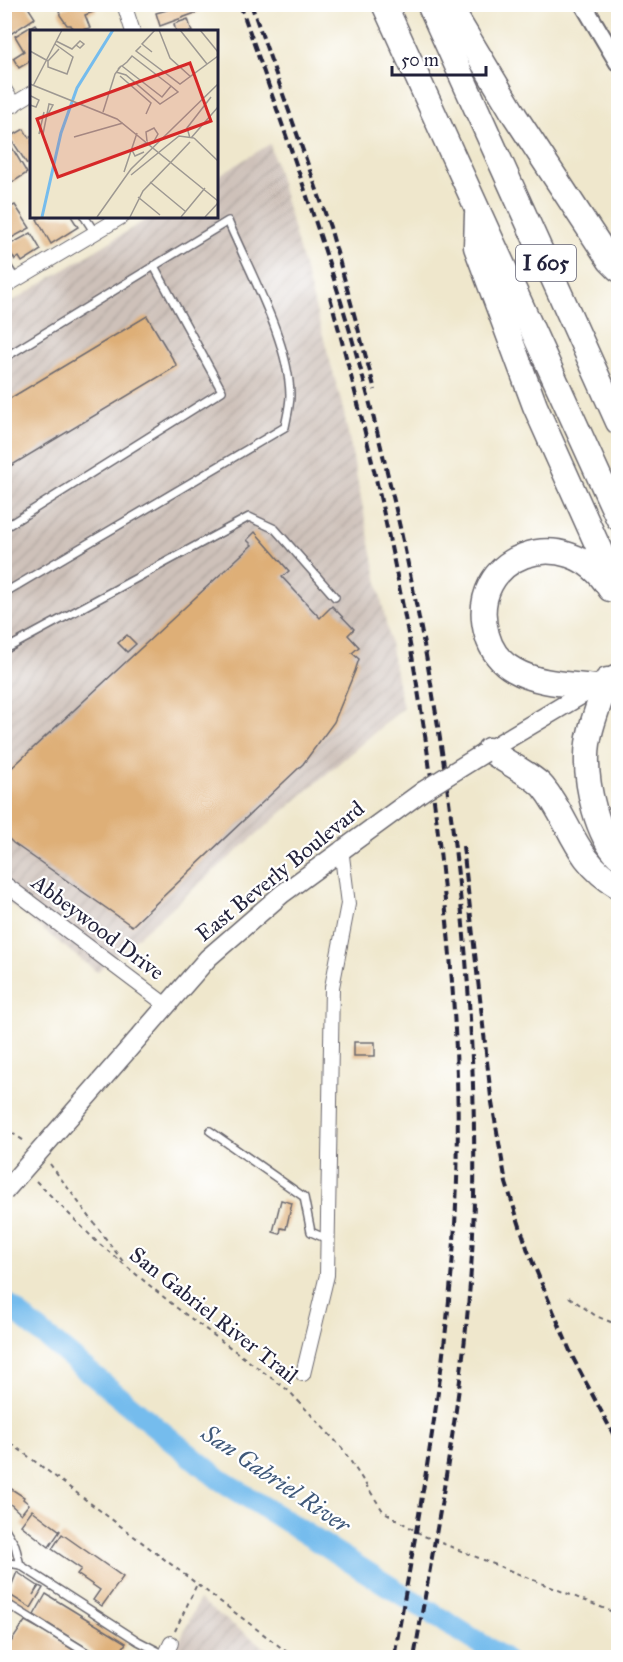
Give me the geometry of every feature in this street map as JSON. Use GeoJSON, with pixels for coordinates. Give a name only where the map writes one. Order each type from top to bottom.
{"type":"FeatureCollection","features":[{"type":"Feature","properties":{"kind":"highway","name":"I 605"},"geometry":{"type":"LineString","coordinates":[[384,4],[618,518]]}},
{"type":"Feature","properties":{"kind":"highway"},"geometry":{"type":"LineString","coordinates":[[402,4],[451,111],[449,148]]}},
{"type":"Feature","properties":{"kind":"highway"},"geometry":{"type":"LineString","coordinates":[[413,4],[453,94],[474,104]]}},
{"type":"Feature","properties":{"kind":"highway","name":"I 605"},"geometry":{"type":"LineString","coordinates":[[429,4],[618,422]]}},
{"type":"Feature","properties":{"kind":"highway"},"geometry":{"type":"LineString","coordinates":[[448,4],[515,116],[591,233],[618,269]]}},
{"type":"Feature","properties":{"kind":"highway"},"geometry":{"type":"LineString","coordinates":[[478,209],[476,247],[535,406],[618,591]]}},
{"type":"Feature","properties":{"kind":"highway"},"geometry":{"type":"LineString","coordinates":[[618,607],[609,586],[584,561],[568,553],[548,549],[526,553],[510,562],[490,587],[484,604],[484,625],[490,645],[501,661],[529,677],[608,679],[587,756],[598,821],[608,845],[618,856]]}},
{"type":"Feature","properties":{"kind":"highway"},"geometry":{"type":"LineString","coordinates":[[486,751],[543,787],[572,839],[588,861],[618,885]]}},
{"type":"Feature","properties":{"kind":"main road","name":"East Beverly Boulevard"},"geometry":{"type":"LineString","coordinates":[[4,1192],[208,958],[282,894],[341,848],[423,791],[608,679]]}},
{"type":"Feature","properties":{"kind":"street"},"geometry":{"type":"LineString","coordinates":[[124,4],[132,30]]}},
{"type":"Feature","properties":{"kind":"street"},"geometry":{"type":"LineString","coordinates":[[583,4],[618,63]]}},
{"type":"Feature","properties":{"kind":"street"},"geometry":{"type":"LineString","coordinates":[[4,89],[9,107],[30,94]]}},
{"type":"Feature","properties":{"kind":"street"},"geometry":{"type":"LineString","coordinates":[[10,283],[120,218]]}},
{"type":"Feature","properties":{"kind":"street"},"geometry":{"type":"LineString","coordinates":[[303,1374],[327,1275],[332,987],[348,904],[341,848]]}},
{"type":"Feature","properties":{"kind":"street","name":"Abbeywood Drive"},"geometry":{"type":"LineString","coordinates":[[4,883],[166,1005]]}},
{"type":"Feature","properties":{"kind":"lane"},"geometry":{"type":"LineString","coordinates":[[85,218],[95,233]]}},
{"type":"Feature","properties":{"kind":"lane"},"geometry":{"type":"LineString","coordinates":[[4,358],[228,221],[277,333],[289,377],[290,398],[285,427],[130,521],[4,593]]}},
{"type":"Feature","properties":{"kind":"lane"},"geometry":{"type":"LineString","coordinates":[[4,261],[10,283]]}},
{"type":"Feature","properties":{"kind":"lane"},"geometry":{"type":"LineString","coordinates":[[4,528],[222,391],[154,266]]}},
{"type":"Feature","properties":{"kind":"lane"},"geometry":{"type":"LineString","coordinates":[[4,650],[249,517],[275,529],[334,597]]}},
{"type":"Feature","properties":{"kind":"lane"},"geometry":{"type":"LineString","coordinates":[[210,1131],[304,1197],[311,1232],[327,1239]]}},
{"type":"Feature","properties":{"kind":"lane"},"geometry":{"type":"LineString","coordinates":[[4,1527],[15,1545],[20,1564]]}},
{"type":"Feature","properties":{"kind":"lane"},"geometry":{"type":"LineString","coordinates":[[4,1562],[20,1564],[138,1641],[167,1652]]}},
{"type":"Feature","properties":{"kind":"lane"},"geometry":{"type":"LineString","coordinates":[[4,1602],[95,1658]]}},
{"type":"Feature","properties":{"kind":"path"},"geometry":{"type":"LineString","coordinates":[[4,1128],[29,1163],[59,1175],[126,1265]]}},
{"type":"Feature","properties":{"kind":"path","name":"San Gabriel River Trail"},"geometry":{"type":"LineString","coordinates":[[4,1155],[29,1163],[85,1232],[177,1308],[290,1391],[342,1448],[382,1511],[424,1536],[618,1614]]}},
{"type":"Feature","properties":{"kind":"path"},"geometry":{"type":"LineString","coordinates":[[569,1297],[596,1316],[618,1325]]}},
{"type":"Feature","properties":{"kind":"path"},"geometry":{"type":"LineString","coordinates":[[4,1438],[198,1582],[295,1658]]}},
{"type":"Feature","properties":{"kind":"path"},"geometry":{"type":"LineString","coordinates":[[167,1652],[178,1620],[198,1582]]}},
{"type":"Feature","properties":{"kind":"shaded area"},"geometry":{"type":"Polygon","coordinates":[[[270,144],[343,408],[403,708],[97,972],[5,900],[5,306],[149,218],[218,218],[218,176],[270,144]]]}},
{"type":"Feature","properties":{"kind":"shaded area"},"geometry":{"type":"Polygon","coordinates":[[[199,1600],[278,1657],[172,1657],[199,1600]]]}},
{"type":"Feature","properties":{"kind":"building"},"geometry":{"type":"Polygon","coordinates":[[[5,4],[26,4],[35,18],[9,35],[4,28],[4,17],[10,13],[5,4]]]}},
{"type":"Feature","properties":{"kind":"building"},"geometry":{"type":"Polygon","coordinates":[[[75,4],[94,4],[96,11],[85,15],[90,28],[72,30],[71,25],[67,25],[60,15],[59,10],[75,4]]]}},
{"type":"Feature","properties":{"kind":"building"},"geometry":{"type":"Polygon","coordinates":[[[165,4],[195,4],[198,12],[160,26],[156,13],[167,10],[165,4]]]}},
{"type":"Feature","properties":{"kind":"building"},"geometry":{"type":"Polygon","coordinates":[[[188,19],[191,30],[176,30],[174,24],[188,19]]]}},
{"type":"Feature","properties":{"kind":"building"},"geometry":{"type":"Polygon","coordinates":[[[35,24],[39,30],[30,30],[30,61],[19,68],[13,58],[24,51],[15,36],[35,24]]]}},
{"type":"Feature","properties":{"kind":"building"},"geometry":{"type":"Polygon","coordinates":[[[24,129],[30,137],[30,162],[27,164],[10,137],[24,129]]]}},
{"type":"Feature","properties":{"kind":"building"},"geometry":{"type":"Polygon","coordinates":[[[7,139],[27,173],[13,182],[8,174],[4,177],[4,141],[7,139]]]}},
{"type":"Feature","properties":{"kind":"building"},"geometry":{"type":"Polygon","coordinates":[[[15,205],[30,228],[4,242],[4,210],[15,205]]]}},
{"type":"Feature","properties":{"kind":"building"},"geometry":{"type":"Polygon","coordinates":[[[72,218],[78,227],[51,244],[37,219],[72,218]]]}},
{"type":"Feature","properties":{"kind":"building"},"geometry":{"type":"Polygon","coordinates":[[[31,233],[41,250],[22,262],[19,257],[15,260],[7,246],[31,233]]]}},
{"type":"Feature","properties":{"kind":"building"},"geometry":{"type":"Polygon","coordinates":[[[147,316],[177,366],[4,470],[4,402],[147,316]]]}},
{"type":"Feature","properties":{"kind":"building"},"geometry":{"type":"Polygon","coordinates":[[[255,532],[289,571],[282,577],[320,618],[332,606],[354,629],[348,635],[359,647],[352,653],[359,659],[334,722],[303,764],[132,926],[13,843],[4,834],[4,775],[252,545],[247,540],[255,532]]]}},
{"type":"Feature","properties":{"kind":"building"},"geometry":{"type":"Polygon","coordinates":[[[127,635],[136,644],[127,652],[118,643],[127,635]]]}},
{"type":"Feature","properties":{"kind":"building"},"geometry":{"type":"Polygon","coordinates":[[[354,1042],[375,1042],[375,1056],[354,1056],[354,1042]]]}},
{"type":"Feature","properties":{"kind":"building"},"geometry":{"type":"Polygon","coordinates":[[[281,1200],[292,1203],[286,1229],[281,1228],[280,1234],[273,1232],[281,1200]]]}},
{"type":"Feature","properties":{"kind":"building"},"geometry":{"type":"Polygon","coordinates":[[[10,1488],[24,1497],[23,1499],[29,1504],[21,1514],[6,1500],[4,1495],[10,1488]]]}},
{"type":"Feature","properties":{"kind":"building"},"geometry":{"type":"Polygon","coordinates":[[[32,1510],[60,1531],[49,1547],[21,1525],[32,1510]]]}},
{"type":"Feature","properties":{"kind":"building"},"geometry":{"type":"Polygon","coordinates":[[[62,1534],[123,1577],[102,1606],[93,1600],[100,1590],[77,1574],[81,1569],[52,1549],[62,1534]]]}},
{"type":"Feature","properties":{"kind":"building"},"geometry":{"type":"Polygon","coordinates":[[[17,1572],[38,1586],[33,1595],[39,1586],[43,1588],[31,1608],[8,1594],[17,1572]]]}},
{"type":"Feature","properties":{"kind":"building"},"geometry":{"type":"Polygon","coordinates":[[[46,1594],[126,1643],[117,1658],[103,1658],[34,1615],[46,1594]]]}},
{"type":"Feature","properties":{"kind":"building"},"geometry":{"type":"Polygon","coordinates":[[[25,1621],[86,1658],[15,1658],[5,1651],[25,1621]]]}},
{"type":"Feature","properties":{"kind":"waterway","name":"San Gabriel River"},"geometry":{"type":"LineString","coordinates":[[4,1302],[219,1479],[503,1658]]}},
{"type":"Feature","properties":{"kind":"railway"},"geometry":{"type":"LineString","coordinates":[[240,4],[327,257],[353,342],[380,445],[405,550],[426,657],[444,764],[458,873],[468,981],[473,1089],[472,1254],[468,1312],[453,1428],[414,1658]]}},
{"type":"Feature","properties":{"kind":"railway"},"geometry":{"type":"LineString","coordinates":[[251,4],[330,227],[375,390]]}},
{"type":"Feature","properties":{"kind":"railway"},"geometry":{"type":"LineString","coordinates":[[330,297],[386,522],[415,671],[437,824],[449,939],[456,1053],[458,1129],[456,1205],[447,1319],[432,1433],[394,1658]]}},
{"type":"Feature","properties":{"kind":"railway"},"geometry":{"type":"LineString","coordinates":[[463,846],[491,1097],[506,1183],[528,1251],[573,1358],[618,1443]]}}]}
